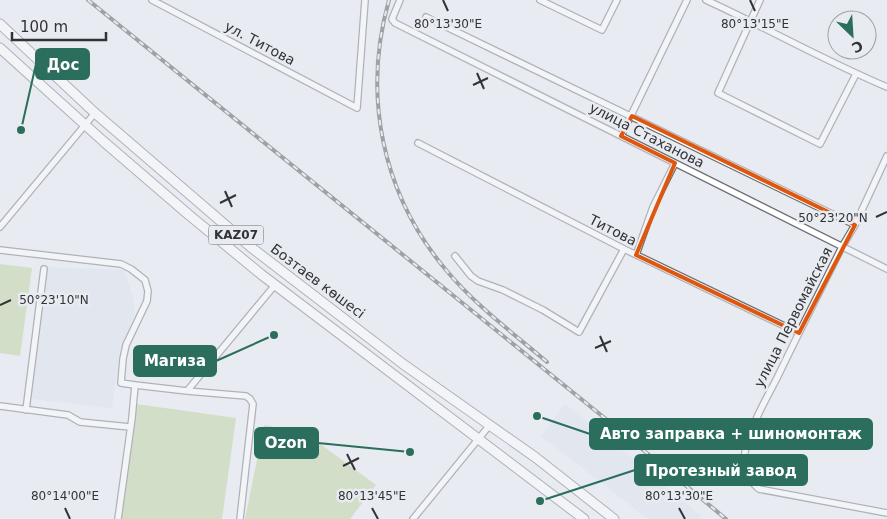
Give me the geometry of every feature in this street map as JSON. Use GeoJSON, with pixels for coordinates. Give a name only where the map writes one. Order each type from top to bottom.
{"type":"FeatureCollection","features":[{"type":"Feature","properties":{"kind":"highway","name":"Бозтаев көшесі"},"geometry":{"type":"LineString","coordinates":[[0,24],[95,113],[252,248],[403,364],[535,458],[614,519]]}},
{"type":"Feature","properties":{"kind":"highway","name":"Бозтаев көшесі"},"geometry":{"type":"LineString","coordinates":[[0,48],[84,125],[188,215],[275,285],[584,519]]}},
{"type":"Feature","properties":{"kind":"street","name":"ул. Титова"},"geometry":{"type":"LineString","coordinates":[[152,0],[357,108],[365,0]]}},
{"type":"Feature","properties":{"kind":"street","name":"улица Стаханова"},"geometry":{"type":"LineString","coordinates":[[400,0],[392,20],[393,22],[887,269]]}},
{"type":"Feature","properties":{"kind":"street"},"geometry":{"type":"LineString","coordinates":[[540,0],[602,30],[617,0]]}},
{"type":"Feature","properties":{"kind":"street"},"geometry":{"type":"LineString","coordinates":[[621,136],[687,0]]}},
{"type":"Feature","properties":{"kind":"street"},"geometry":{"type":"LineString","coordinates":[[706,0],[751,20],[856,74],[887,87]]}},
{"type":"Feature","properties":{"kind":"street"},"geometry":{"type":"LineString","coordinates":[[760,0],[718,93],[820,144],[856,74]]}},
{"type":"Feature","properties":{"kind":"street"},"geometry":{"type":"LineString","coordinates":[[426,17],[855,225]]}},
{"type":"Feature","properties":{"kind":"street"},"geometry":{"type":"LineString","coordinates":[[0,227],[95,113]]}},
{"type":"Feature","properties":{"kind":"street","name":"Титова"},"geometry":{"type":"LineString","coordinates":[[418,143],[636,255],[799,333]]}},
{"type":"Feature","properties":{"kind":"street","name":"улица Первомайская"},"geometry":{"type":"LineString","coordinates":[[887,156],[855,225],[842,247],[756,420],[745,451],[744,462],[747,475],[759,489],[887,513]]}},
{"type":"Feature","properties":{"kind":"street"},"geometry":{"type":"LineString","coordinates":[[636,255],[645,228],[675,163]]}},
{"type":"Feature","properties":{"kind":"street"},"geometry":{"type":"LineString","coordinates":[[455,256],[471,276],[478,281],[503,290],[543,310],[579,332],[624,249]]}},
{"type":"Feature","properties":{"kind":"street"},"geometry":{"type":"LineString","coordinates":[[0,250],[121,264],[145,280],[148,291],[147,302],[126,345],[121,383],[246,396],[250,399],[253,404],[240,519]]}},
{"type":"Feature","properties":{"kind":"street"},"geometry":{"type":"LineString","coordinates":[[26,410],[44,269]]}},
{"type":"Feature","properties":{"kind":"street"},"geometry":{"type":"LineString","coordinates":[[187,391],[275,285]]}},
{"type":"Feature","properties":{"kind":"street"},"geometry":{"type":"LineString","coordinates":[[118,519],[135,385]]}},
{"type":"Feature","properties":{"kind":"street"},"geometry":{"type":"LineString","coordinates":[[0,406],[68,415],[80,422],[130,427]]}},
{"type":"Feature","properties":{"kind":"street"},"geometry":{"type":"LineString","coordinates":[[413,519],[489,426]]}},
{"type":"Feature","properties":{"kind":"highlighted area"},"geometry":{"type":"Polygon","coordinates":[[[632,116],[855,225],[799,333],[636,255],[675,163],[621,136],[632,116]]]}},
{"type":"Feature","properties":{"kind":"shaded area"},"geometry":{"type":"Polygon","coordinates":[[[45,267],[124,270],[133,297],[135,314],[120,350],[112,408],[31,399],[45,267]]]}},
{"type":"Feature","properties":{"kind":"shaded area"},"geometry":{"type":"Polygon","coordinates":[[[565,404],[701,516],[699,519],[648,519],[541,436],[565,404]]]}},
{"type":"Feature","properties":{"kind":"green space"},"geometry":{"type":"Polygon","coordinates":[[[0,264],[32,268],[20,356],[0,353],[0,264]]]}},
{"type":"Feature","properties":{"kind":"green space"},"geometry":{"type":"Polygon","coordinates":[[[136,404],[236,418],[222,519],[120,519],[136,404]]]}},
{"type":"Feature","properties":{"kind":"green space"},"geometry":{"type":"Polygon","coordinates":[[[264,425],[304,432],[376,485],[350,519],[245,519],[264,425]]]}},
{"type":"Feature","properties":{"kind":"railway"},"geometry":{"type":"LineString","coordinates":[[88,0],[612,424],[726,519]]}},
{"type":"Feature","properties":{"kind":"railway"},"geometry":{"type":"LineString","coordinates":[[389,0],[381,36],[378,107],[383,142],[393,176],[406,209],[424,240],[457,283],[547,362]]}},
{"type":"Feature","properties":{"kind":"place","name":"Дос"},"geometry":{"type":"Point","coordinates":[21,130]}},
{"type":"Feature","properties":{"kind":"place","name":"Магиза"},"geometry":{"type":"Point","coordinates":[274,335]}},
{"type":"Feature","properties":{"kind":"place","name":"Авто заправка + шиномонтаж"},"geometry":{"type":"Point","coordinates":[537,416]}},
{"type":"Feature","properties":{"kind":"place","name":"Ozon"},"geometry":{"type":"Point","coordinates":[410,452]}},
{"type":"Feature","properties":{"kind":"place","name":"Протезный завод"},"geometry":{"type":"Point","coordinates":[540,501]}}]}
